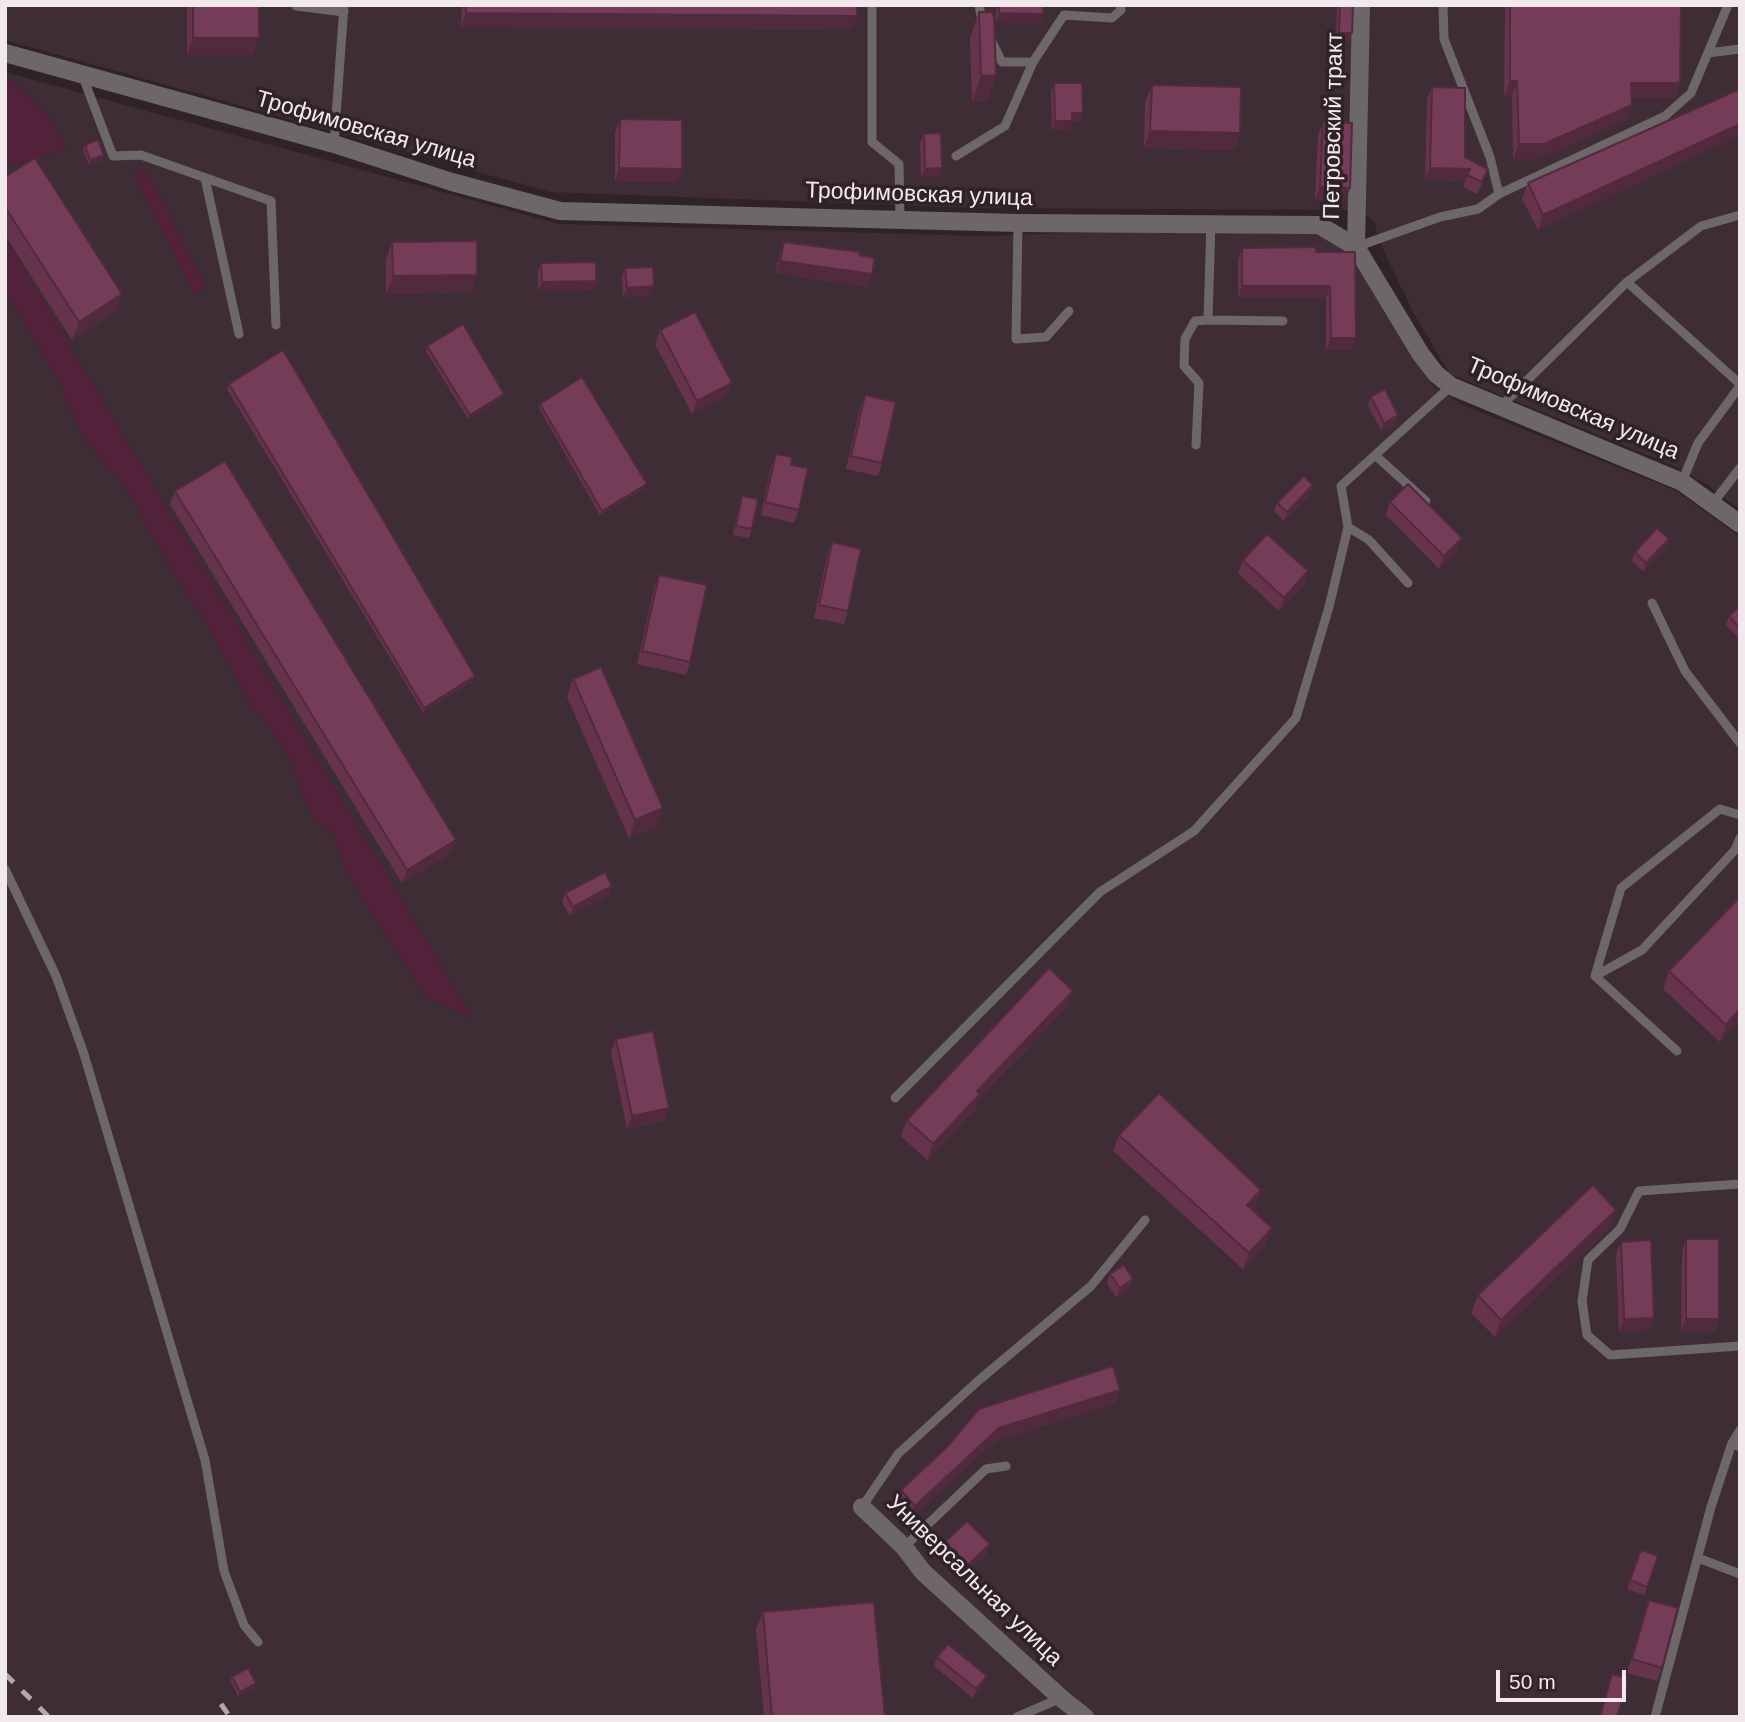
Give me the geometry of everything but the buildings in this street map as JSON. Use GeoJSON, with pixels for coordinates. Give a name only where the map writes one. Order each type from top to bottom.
{"type":"FeatureCollection","features":[{"type":"Feature","properties":{"kind":"street","name":"Петровский тракт"},"geometry":{"type":"LineString","coordinates":[[1356,247],[1361,5]]}},
{"type":"Feature","properties":{"kind":"street","name":"Трофимовская улица"},"geometry":{"type":"LineString","coordinates":[[5,53],[83,77],[334,144],[452,182],[560,211],[1018,223],[1211,222],[1319,225],[1356,247],[1420,353],[1436,374],[1451,386],[1682,482],[1740,524]]}},
{"type":"Feature","properties":{"kind":"street","name":"Универсальная улица"},"geometry":{"type":"LineString","coordinates":[[862,1507],[905,1547],[923,1573],[1085,1717]]}},
{"type":"Feature","properties":{"kind":"lane"},"geometry":{"type":"LineString","coordinates":[[872,5],[872,142],[899,164],[900,219]]}},
{"type":"Feature","properties":{"kind":"lane"},"geometry":{"type":"LineString","coordinates":[[979,5],[982,22],[1002,62],[1033,62]]}},
{"type":"Feature","properties":{"kind":"lane"},"geometry":{"type":"LineString","coordinates":[[956,156],[1005,126],[1033,62],[1064,15],[1112,18],[1121,10],[1120,5]]}},
{"type":"Feature","properties":{"kind":"lane"},"geometry":{"type":"LineString","coordinates":[[1443,5],[1444,39],[1490,157],[1500,194]]}},
{"type":"Feature","properties":{"kind":"lane"},"geometry":{"type":"LineString","coordinates":[[1356,247],[1440,217],[1478,209],[1500,194],[1665,116],[1691,93],[1728,5]]}},
{"type":"Feature","properties":{"kind":"lane"},"geometry":{"type":"LineString","coordinates":[[296,6],[344,9],[334,144]]}},
{"type":"Feature","properties":{"kind":"lane"},"geometry":{"type":"LineString","coordinates":[[1708,53],[1740,49]]}},
{"type":"Feature","properties":{"kind":"lane"},"geometry":{"type":"LineString","coordinates":[[83,77],[113,156],[141,156],[271,201],[276,325]]}},
{"type":"Feature","properties":{"kind":"lane"},"geometry":{"type":"LineString","coordinates":[[205,178],[239,334]]}},
{"type":"Feature","properties":{"kind":"lane"},"geometry":{"type":"LineString","coordinates":[[1501,407],[1628,282],[1701,226],[1740,215]]}},
{"type":"Feature","properties":{"kind":"lane"},"geometry":{"type":"LineString","coordinates":[[1208,320],[1211,222]]}},
{"type":"Feature","properties":{"kind":"lane"},"geometry":{"type":"LineString","coordinates":[[1018,223],[1016,339],[1046,337],[1069,311]]}},
{"type":"Feature","properties":{"kind":"lane"},"geometry":{"type":"LineString","coordinates":[[1628,282],[1740,385],[1698,443],[1682,482]]}},
{"type":"Feature","properties":{"kind":"lane"},"geometry":{"type":"LineString","coordinates":[[1196,445],[1199,383],[1184,366],[1185,339],[1195,321],[1283,321]]}},
{"type":"Feature","properties":{"kind":"lane"},"geometry":{"type":"LineString","coordinates":[[895,1098],[1100,892],[1194,831],[1296,718],[1329,607],[1348,527],[1341,486],[1451,386]]}},
{"type":"Feature","properties":{"kind":"lane"},"geometry":{"type":"LineString","coordinates":[[1376,456],[1426,501]]}},
{"type":"Feature","properties":{"kind":"lane"},"geometry":{"type":"LineString","coordinates":[[1713,503],[1740,468]]}},
{"type":"Feature","properties":{"kind":"lane"},"geometry":{"type":"LineString","coordinates":[[1348,527],[1370,540],[1408,583]]}},
{"type":"Feature","properties":{"kind":"lane"},"geometry":{"type":"LineString","coordinates":[[1651,603],[1685,671],[1740,743]]}},
{"type":"Feature","properties":{"kind":"lane"},"geometry":{"type":"LineString","coordinates":[[1595,976],[1621,888],[1720,810],[1740,815]]}},
{"type":"Feature","properties":{"kind":"lane"},"geometry":{"type":"LineString","coordinates":[[1595,976],[1642,950],[1735,850],[1740,838]]}},
{"type":"Feature","properties":{"kind":"lane"},"geometry":{"type":"LineString","coordinates":[[5,869],[56,976],[83,1051],[205,1460],[224,1572],[244,1625],[258,1642]]}},
{"type":"Feature","properties":{"kind":"lane"},"geometry":{"type":"LineString","coordinates":[[1595,976],[1677,1051]]}},
{"type":"Feature","properties":{"kind":"lane"},"geometry":{"type":"LineString","coordinates":[[1740,1184],[1639,1191],[1620,1229],[1588,1260],[1582,1301],[1587,1335],[1610,1355],[1740,1346]]}},
{"type":"Feature","properties":{"kind":"lane"},"geometry":{"type":"LineString","coordinates":[[862,1507],[898,1454],[978,1381],[1091,1286],[1145,1220]]}},
{"type":"Feature","properties":{"kind":"lane"},"geometry":{"type":"LineString","coordinates":[[1655,1717],[1698,1558],[1740,1430]]}},
{"type":"Feature","properties":{"kind":"lane"},"geometry":{"type":"LineString","coordinates":[[905,1547],[986,1469],[1006,1466]]}},
{"type":"Feature","properties":{"kind":"lane"},"geometry":{"type":"LineString","coordinates":[[1698,1558],[1740,1574]]}},
{"type":"Feature","properties":{"kind":"lane"},"geometry":{"type":"LineString","coordinates":[[1017,1717],[1061,1698]]}},
{"type":"Feature","properties":{"kind":"shaded area"},"geometry":{"type":"Polygon","coordinates":[[[5,5],[1740,5],[1740,510],[1708,485],[1674,466],[1450,374],[1413,312],[1379,241],[1375,223],[1361,210],[978,208],[550,192],[5,40],[5,5]]]}},
{"type":"Feature","properties":{"kind":"shaded area"},"geometry":{"type":"Polygon","coordinates":[[[5,72],[559,224],[980,236],[1319,225],[1356,247],[1398,333],[1433,386],[1463,405],[1677,491],[1740,537],[1740,1717],[5,1717],[5,72]]]}},
{"type":"Feature","properties":{"kind":"shaded area"},"geometry":{"type":"Polygon","coordinates":[[[5,78],[16,84],[49,117],[67,148],[5,167],[5,78]]]}},
{"type":"Feature","properties":{"kind":"shaded area"},"geometry":{"type":"Polygon","coordinates":[[[139,170],[147,171],[204,282],[200,294],[194,293],[134,175],[139,170]]]}},
{"type":"Feature","properties":{"kind":"shaded area"},"geometry":{"type":"Polygon","coordinates":[[[5,237],[473,1019],[425,997],[346,871],[334,835],[309,812],[293,765],[277,736],[253,709],[207,624],[169,566],[129,493],[80,432],[59,380],[5,290],[5,237]]]}},
{"type":"Feature","properties":{"kind":"railway"},"geometry":{"type":"LineString","coordinates":[[5,1674],[49,1717]]}},
{"type":"Feature","properties":{"kind":"railway"},"geometry":{"type":"LineString","coordinates":[[221,1704],[230,1717]]}}]}
